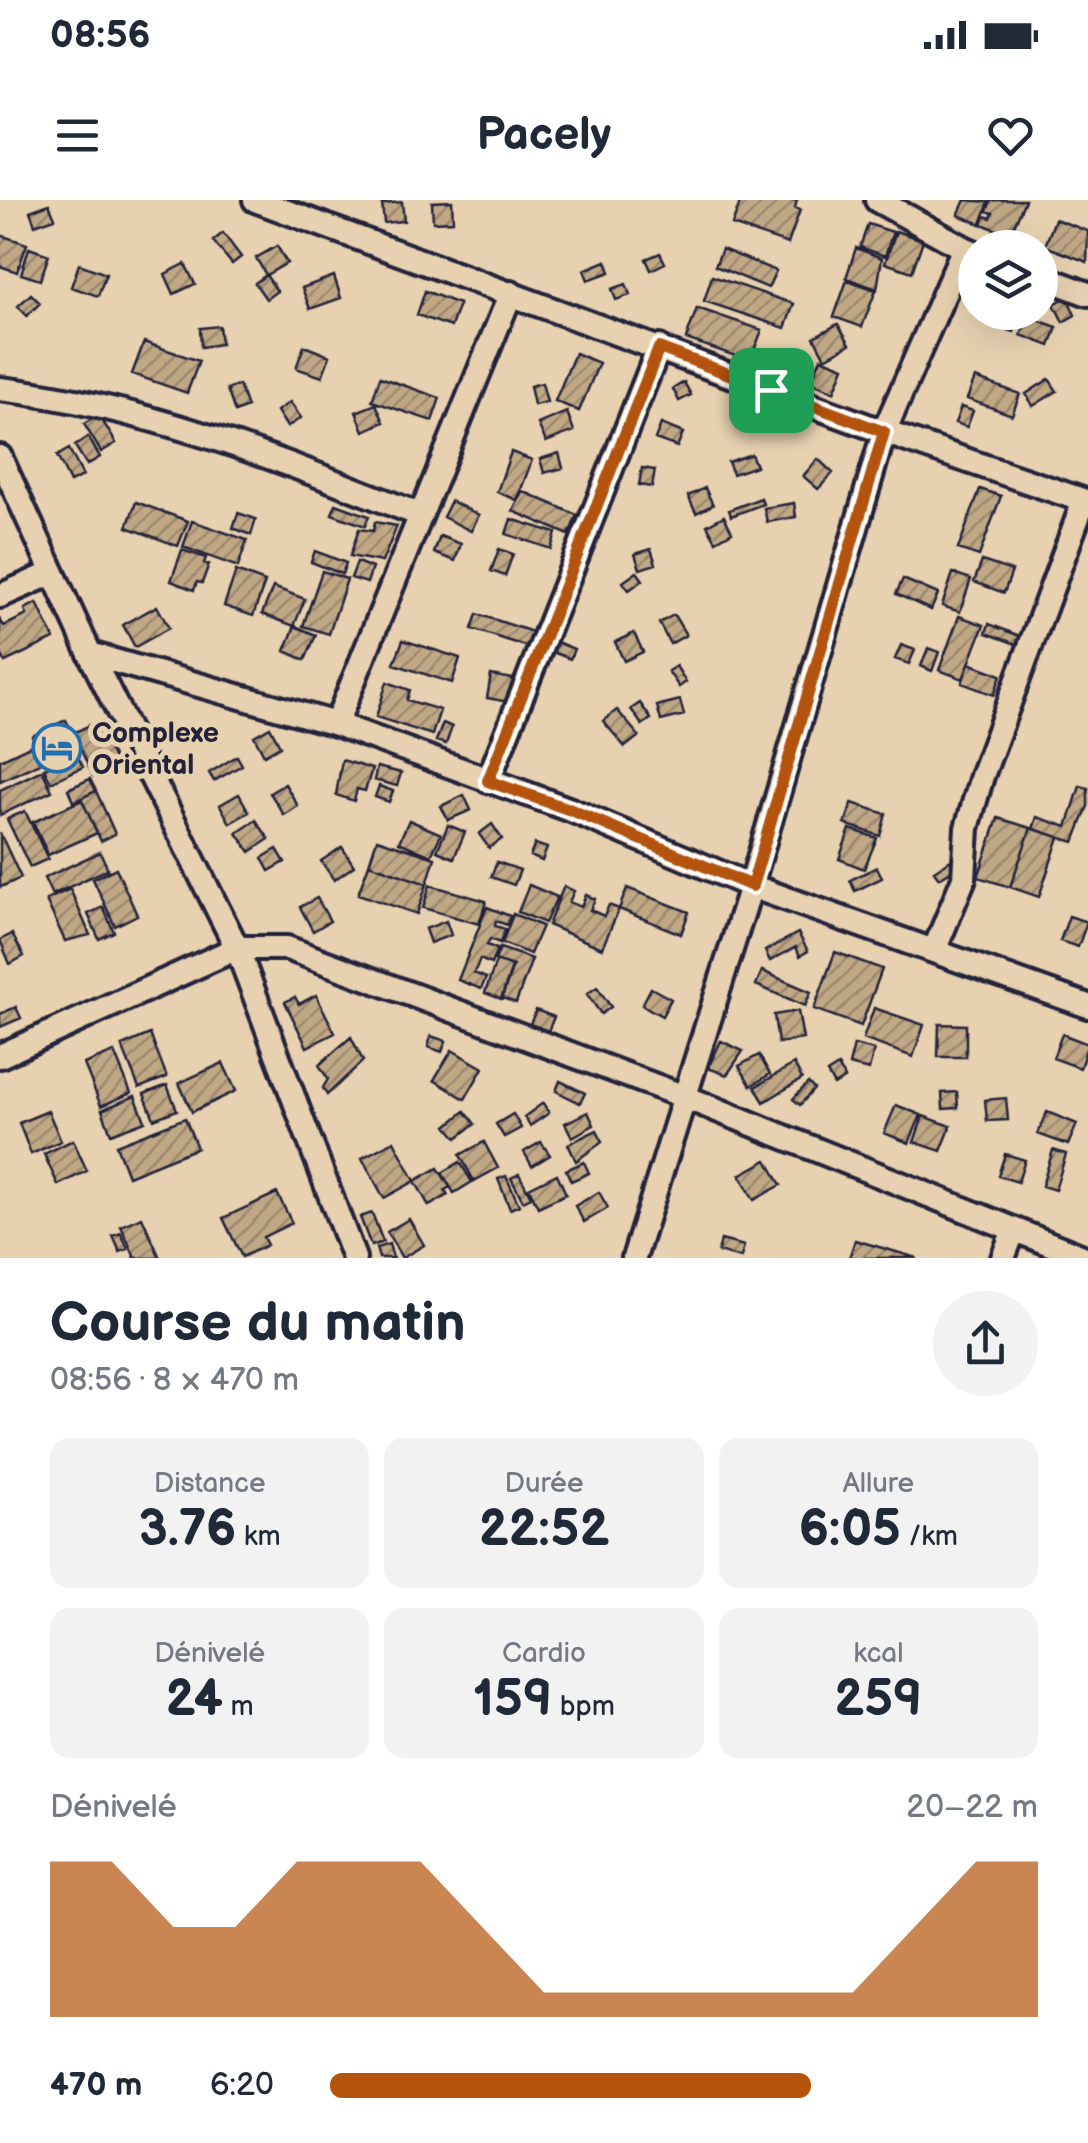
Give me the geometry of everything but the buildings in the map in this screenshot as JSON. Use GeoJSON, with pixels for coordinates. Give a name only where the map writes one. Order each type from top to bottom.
{"type":"FeatureCollection","features":[{"type":"Feature","properties":{"kind":"street"},"geometry":{"type":"LineString","coordinates":[[255,200],[884,432],[1086,502],[982,776],[967,828],[964,878],[934,951]]}},
{"type":"Feature","properties":{"kind":"street"},"geometry":{"type":"LineString","coordinates":[[877,200],[958,244]]}},
{"type":"Feature","properties":{"kind":"street"},"geometry":{"type":"LineString","coordinates":[[634,1258],[752,886],[884,432],[958,274]]}},
{"type":"Feature","properties":{"kind":"street"},"geometry":{"type":"LineString","coordinates":[[1058,283],[1088,294]]}},
{"type":"Feature","properties":{"kind":"street"},"geometry":{"type":"LineString","coordinates":[[336,724],[511,292]]}},
{"type":"Feature","properties":{"kind":"street"},"geometry":{"type":"LineString","coordinates":[[488,781],[659,348]]}},
{"type":"Feature","properties":{"kind":"street"},"geometry":{"type":"LineString","coordinates":[[0,389],[63,396],[160,420],[288,462],[420,515]]}},
{"type":"Feature","properties":{"kind":"street"},"geometry":{"type":"LineString","coordinates":[[0,457],[90,654],[237,948],[354,1258]]}},
{"type":"Feature","properties":{"kind":"street"},"geometry":{"type":"LineString","coordinates":[[0,596],[52,573]]}},
{"type":"Feature","properties":{"kind":"street"},"geometry":{"type":"LineString","coordinates":[[90,654],[336,724],[571,810],[752,886],[1088,1006]]}},
{"type":"Feature","properties":{"kind":"street"},"geometry":{"type":"LineString","coordinates":[[0,1056],[237,948],[287,948],[686,1097],[1085,1258]]}},
{"type":"Feature","properties":{"kind":"street"},"geometry":{"type":"LineString","coordinates":[[1003,1258],[1013,1232]]}},
{"type":"Feature","properties":{"kind":"place","name":"Complexe Oriental"},"geometry":{"type":"Point","coordinates":[57,748]}},
{"type":"Feature","properties":{"kind":"route"},"geometry":{"type":"LineString","coordinates":[[659,348],[771,390],[884,432],[752,886],[571,810],[488,781],[659,348]]}}]}
